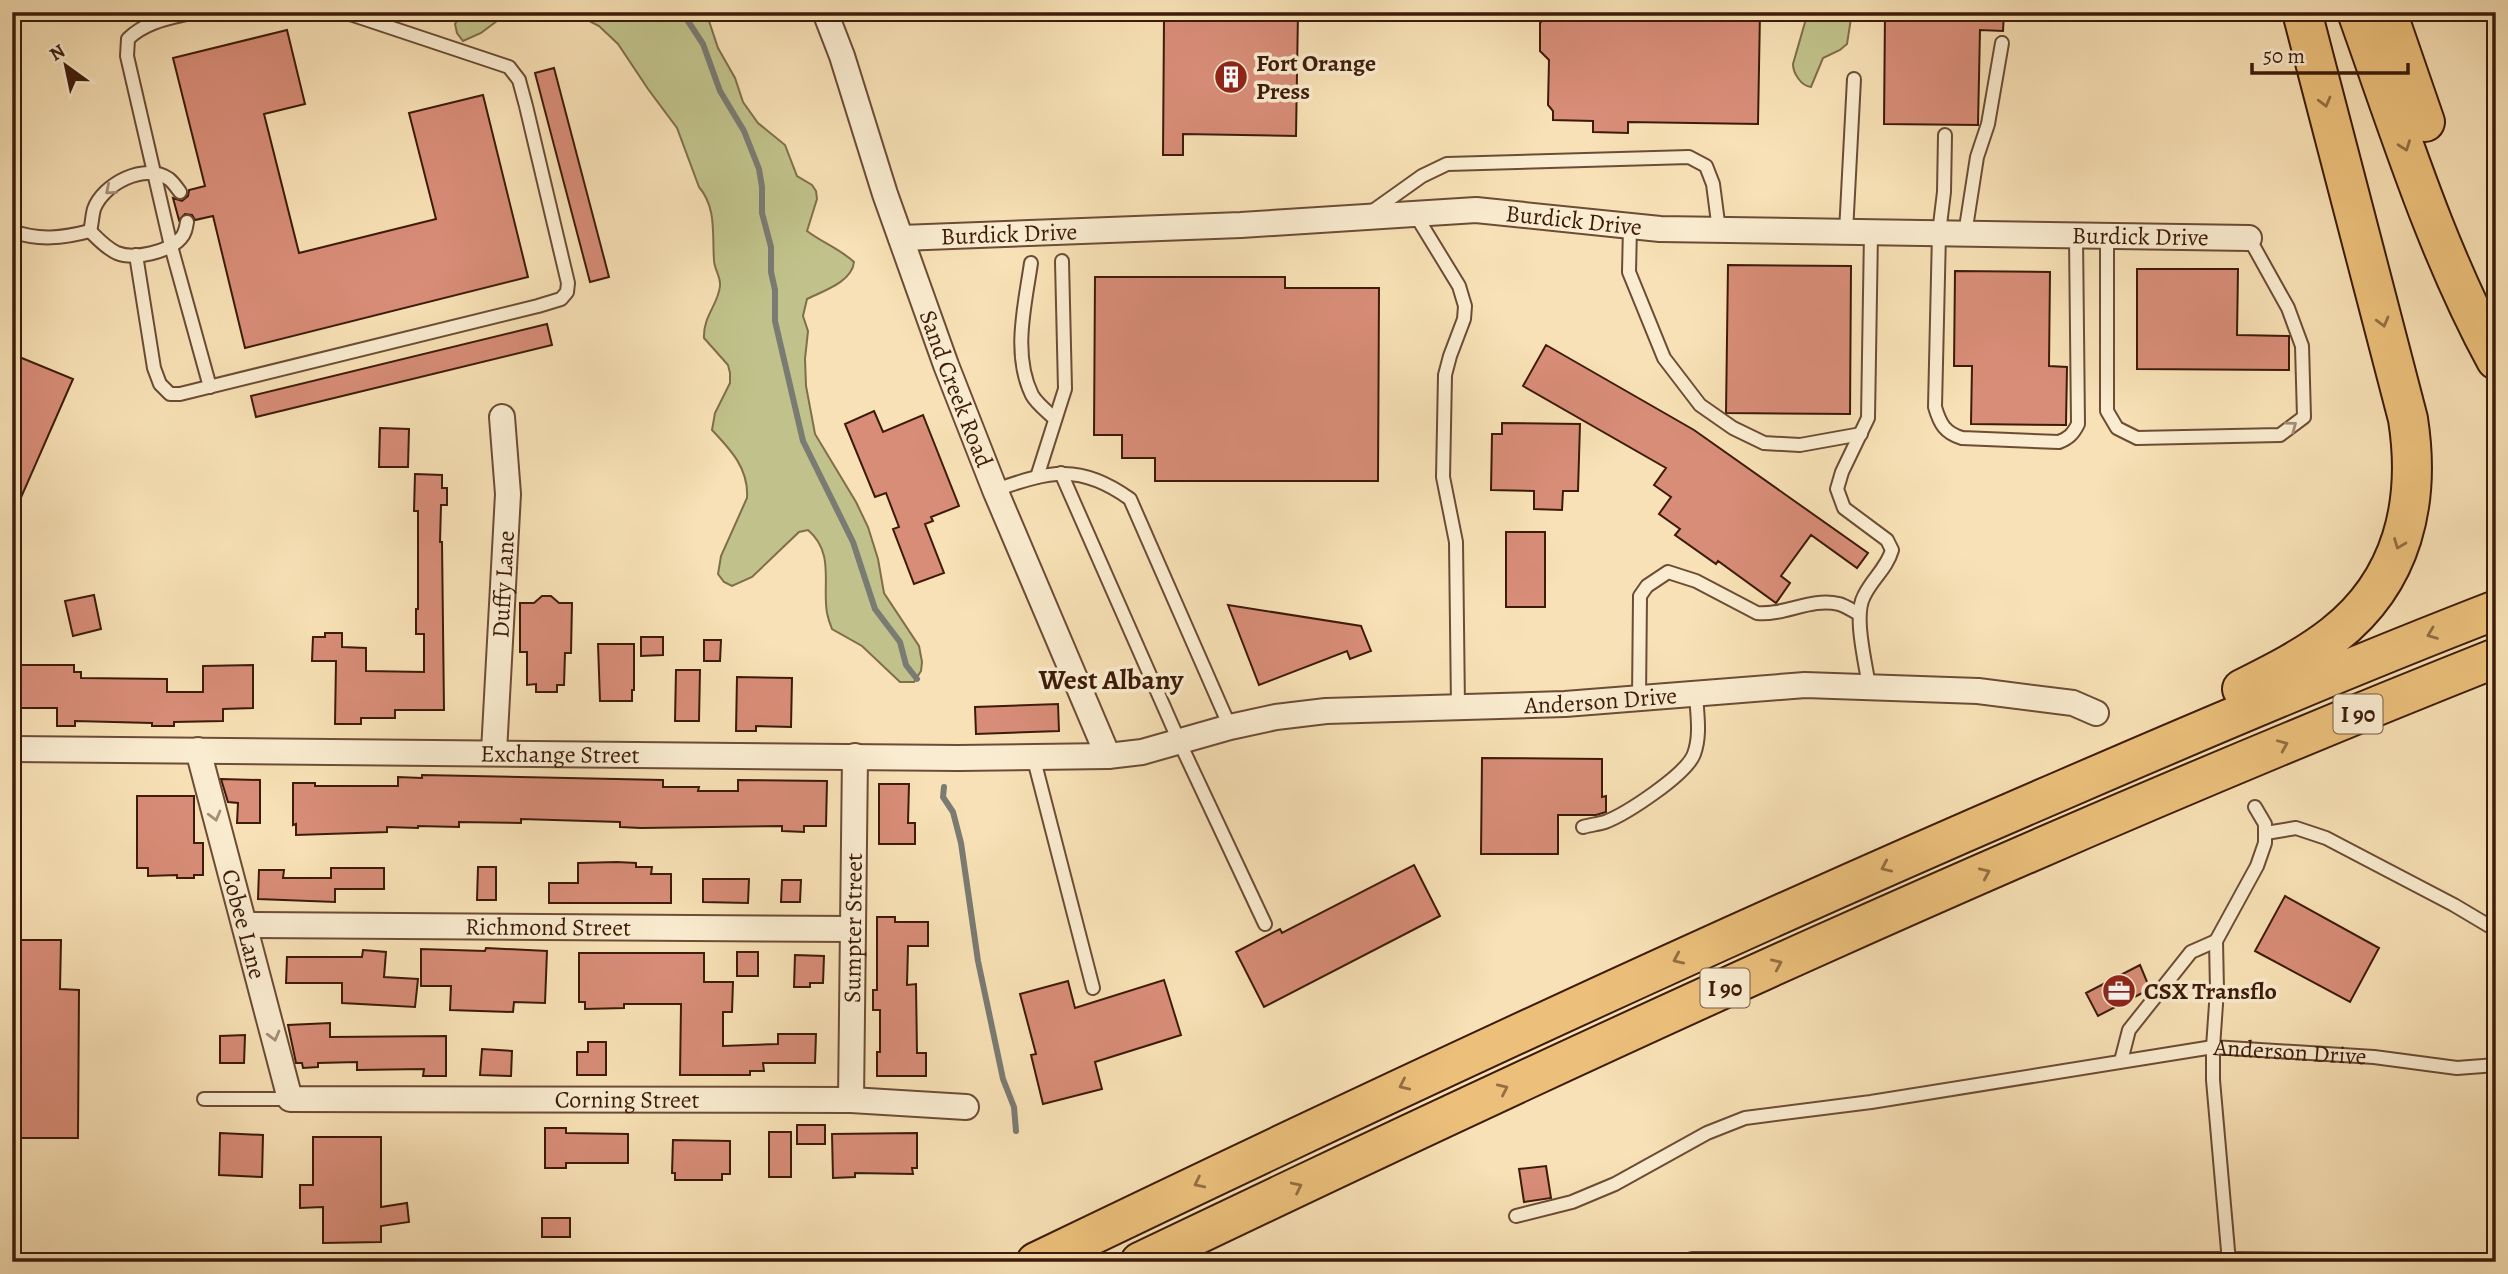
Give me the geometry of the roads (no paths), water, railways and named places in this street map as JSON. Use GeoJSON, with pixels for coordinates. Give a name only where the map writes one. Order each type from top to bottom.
{"type":"FeatureCollection","features":[{"type":"Feature","properties":{"kind":"highway"},"geometry":{"type":"LineString","coordinates":[[1993,820],[2311,651],[2358,613],[2375,592],[2390,567],[2402,538],[2410,511],[2413,479],[2413,450],[2408,419],[2302,12]]}},
{"type":"Feature","properties":{"kind":"highway"},"geometry":{"type":"LineString","coordinates":[[2357,12],[2439,237],[2461,290],[2496,360]]}},
{"type":"Feature","properties":{"kind":"highway"},"geometry":{"type":"LineString","coordinates":[[2387,12],[2462,227],[2496,303]]}},
{"type":"Feature","properties":{"kind":"highway","name":"I 90"},"geometry":{"type":"LineString","coordinates":[[1036,1262],[1574,1006],[1993,820],[2322,680],[2496,610]]}},
{"type":"Feature","properties":{"kind":"highway","name":"I 90"},"geometry":{"type":"LineString","coordinates":[[1140,1262],[1545,1069],[1802,953],[2197,781],[2496,658]]}},
{"type":"Feature","properties":{"kind":"street","name":"Sand Creek Road"},"geometry":{"type":"LineString","coordinates":[[825,12],[946,365],[995,490],[1108,756]]}},
{"type":"Feature","properties":{"kind":"street","name":"Burdick Drive"},"geometry":{"type":"LineString","coordinates":[[901,238],[1241,225],[1499,211],[1630,227],[2249,238]]}},
{"type":"Feature","properties":{"kind":"street","name":"Duffy Lane"},"geometry":{"type":"LineString","coordinates":[[494,752],[508,494],[502,417]]}},
{"type":"Feature","properties":{"kind":"street","name":"Anderson Drive"},"geometry":{"type":"LineString","coordinates":[[1108,756],[1142,752],[1276,717],[1326,711],[1565,704],[1805,685],[1978,691],[2073,703],[2096,713]]}},
{"type":"Feature","properties":{"kind":"street","name":"Exchange Street"},"geometry":{"type":"LineString","coordinates":[[12,749],[1108,756]]}},
{"type":"Feature","properties":{"kind":"street","name":"Cobee Lane"},"geometry":{"type":"LineString","coordinates":[[198,750],[290,1099]]}},
{"type":"Feature","properties":{"kind":"street","name":"Sumpter Street"},"geometry":{"type":"LineString","coordinates":[[851,1100],[855,756]]}},
{"type":"Feature","properties":{"kind":"street","name":"Richmond Street"},"geometry":{"type":"LineString","coordinates":[[245,925],[852,929]]}},
{"type":"Feature","properties":{"kind":"street","name":"Corning Street"},"geometry":{"type":"LineString","coordinates":[[290,1099],[851,1100],[966,1107]]}},
{"type":"Feature","properties":{"kind":"lane"},"geometry":{"type":"LineString","coordinates":[[195,12],[139,28],[128,39],[127,56],[171,246],[211,387]]}},
{"type":"Feature","properties":{"kind":"lane"},"geometry":{"type":"LineString","coordinates":[[135,255],[154,368],[160,384],[170,394],[211,387],[561,299],[567,292],[568,282],[519,80],[509,67],[344,12]]}},
{"type":"Feature","properties":{"kind":"lane"},"geometry":{"type":"LineString","coordinates":[[1965,234],[1977,157],[1988,124],[2002,43]]}},
{"type":"Feature","properties":{"kind":"lane"},"geometry":{"type":"LineString","coordinates":[[1846,232],[1854,79]]}},
{"type":"Feature","properties":{"kind":"lane"},"geometry":{"type":"LineString","coordinates":[[1945,135],[1944,192],[1939,233],[1935,407],[1940,425],[1954,436],[2059,442],[2069,438],[2078,424],[2076,236]]}},
{"type":"Feature","properties":{"kind":"lane"},"geometry":{"type":"LineString","coordinates":[[1365,217],[1422,176],[1447,164],[1689,157],[1706,166],[1713,184],[1719,230]]}},
{"type":"Feature","properties":{"kind":"lane"},"geometry":{"type":"LineString","coordinates":[[90,231],[95,207],[108,190],[128,177],[153,173],[169,179],[180,192]]}},
{"type":"Feature","properties":{"kind":"lane"},"geometry":{"type":"LineString","coordinates":[[1415,214],[1459,286],[1465,306],[1464,319],[1446,375],[1443,477],[1456,542],[1458,707]]}},
{"type":"Feature","properties":{"kind":"lane"},"geometry":{"type":"LineString","coordinates":[[90,231],[106,247],[119,254],[135,255],[171,246],[183,236],[187,222]]}},
{"type":"Feature","properties":{"kind":"lane"},"geometry":{"type":"LineString","coordinates":[[1630,227],[1629,272],[1664,358],[1700,405],[1733,428],[1764,443],[1800,444],[1860,434]]}},
{"type":"Feature","properties":{"kind":"lane"},"geometry":{"type":"LineString","coordinates":[[12,231],[28,237],[62,238],[90,231]]}},
{"type":"Feature","properties":{"kind":"lane"},"geometry":{"type":"LineString","coordinates":[[1869,687],[1859,614],[1863,597],[1889,562],[1892,550],[1887,540],[1844,508],[1837,489],[1842,472],[1868,418],[1871,232]]}},
{"type":"Feature","properties":{"kind":"lane"},"geometry":{"type":"LineString","coordinates":[[2107,236],[2107,411],[2117,428],[2137,438],[2280,435],[2304,417],[2302,346],[2288,308],[2249,238]]}},
{"type":"Feature","properties":{"kind":"lane"},"geometry":{"type":"LineString","coordinates":[[1037,477],[1065,389],[1062,261]]}},
{"type":"Feature","properties":{"kind":"lane"},"geometry":{"type":"LineString","coordinates":[[1031,263],[1021,336],[1024,369],[1033,397],[1055,419]]}},
{"type":"Feature","properties":{"kind":"lane"},"geometry":{"type":"LineString","coordinates":[[995,490],[1037,477],[1061,473],[1096,480],[1130,499],[1230,727]]}},
{"type":"Feature","properties":{"kind":"lane"},"geometry":{"type":"LineString","coordinates":[[1061,473],[1179,741],[1265,924]]}},
{"type":"Feature","properties":{"kind":"lane"},"geometry":{"type":"LineString","coordinates":[[1639,698],[1640,596],[1647,586],[1668,572],[1696,581],[1757,613],[1768,614],[1823,603],[1840,604],[1859,614]]}},
{"type":"Feature","properties":{"kind":"lane"},"geometry":{"type":"LineString","coordinates":[[1583,827],[1606,821],[1651,795],[1683,771],[1693,756],[1698,738],[1696,694]]}},
{"type":"Feature","properties":{"kind":"lane"},"geometry":{"type":"LineString","coordinates":[[1033,756],[1093,988]]}},
{"type":"Feature","properties":{"kind":"lane"},"geometry":{"type":"LineString","coordinates":[[2255,807],[2262,817],[2266,833],[2295,828],[2326,838],[2455,905],[2496,930]]}},
{"type":"Feature","properties":{"kind":"lane","name":"Anderson Drive"},"geometry":{"type":"LineString","coordinates":[[2266,833],[2257,866],[2216,941],[2217,990],[2213,1047],[2374,1057],[2457,1068],[2496,1065]]}},
{"type":"Feature","properties":{"kind":"lane"},"geometry":{"type":"LineString","coordinates":[[2121,1061],[2129,1030],[2191,952],[2216,941]]}},
{"type":"Feature","properties":{"kind":"lane"},"geometry":{"type":"LineString","coordinates":[[1516,1216],[1572,1202],[1615,1184],[1707,1133],[1745,1118],[1871,1102],[2213,1047],[2213,1080],[2228,1260]]}},
{"type":"Feature","properties":{"kind":"lane"},"geometry":{"type":"LineString","coordinates":[[204,1099],[290,1099]]}},
{"type":"Feature","properties":{"kind":"lane"},"geometry":{"type":"LineString","coordinates":[[1692,1259],[2496,1261]]}},
{"type":"Feature","properties":{"kind":"waterway"},"geometry":{"type":"LineString","coordinates":[[682,12],[703,44],[720,91],[744,131],[759,169],[762,213],[771,247],[775,321],[803,441],[853,542],[875,609],[900,642],[906,665],[917,679]]}},
{"type":"Feature","properties":{"kind":"waterway"},"geometry":{"type":"LineString","coordinates":[[944,787],[943,797],[953,812],[961,843],[978,961],[1003,1079],[1014,1107],[1016,1131]]}},
{"type":"Feature","properties":{"kind":"place","name":"Fort Orange Press"},"geometry":{"type":"Point","coordinates":[1231,77]}},
{"type":"Feature","properties":{"kind":"place","name":"CSX Transflo"},"geometry":{"type":"Point","coordinates":[2119,991]}},
{"type":"Feature","properties":{"kind":"district","name":"West Albany"},"geometry":{"type":"Point","coordinates":[1111,680]}}]}
